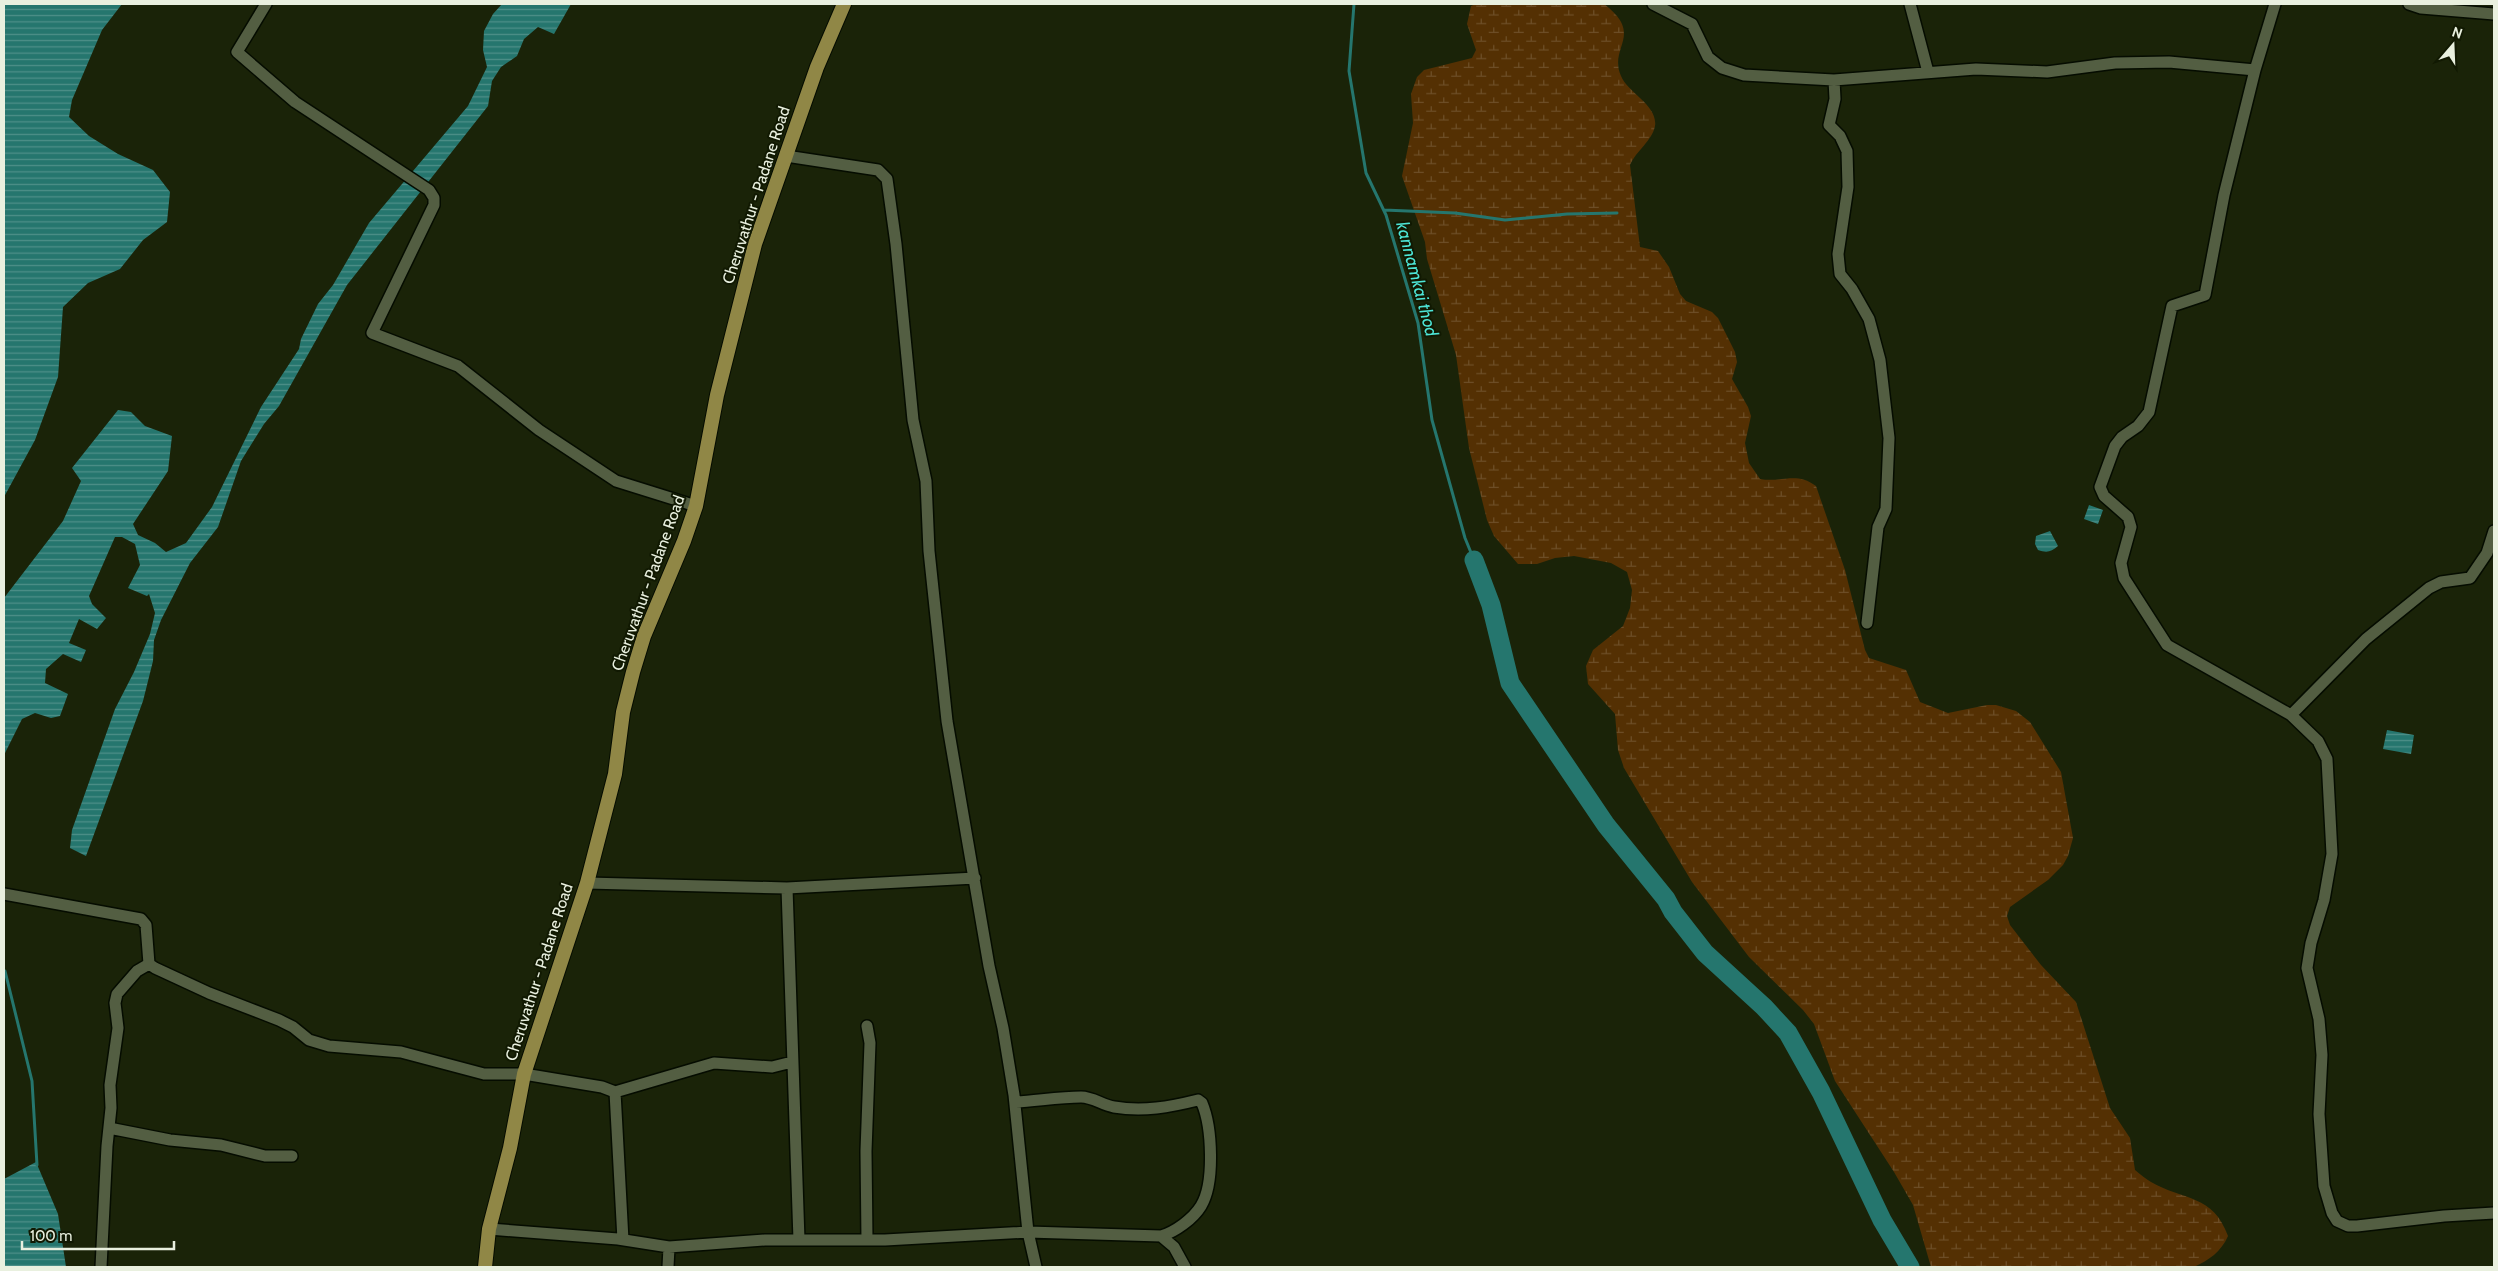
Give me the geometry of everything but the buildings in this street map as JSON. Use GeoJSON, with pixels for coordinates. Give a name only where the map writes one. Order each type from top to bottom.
{"type":"FeatureCollection","features":[{"type":"Feature","properties":{"kind":"main road","name":"Cheruvathur - Padane Road"},"geometry":{"type":"LineString","coordinates":[[485,1267],[489,1229],[510,1148],[524,1074],[587,883],[615,774],[623,712],[633,672],[644,636],[681,549],[696,506],[717,394],[755,244],[821,58],[844,4]]}},
{"type":"Feature","properties":{"kind":"street"},"geometry":{"type":"LineString","coordinates":[[266,4],[237,52],[295,102],[430,190],[434,198],[434,204],[372,333],[458,366],[539,430],[616,481],[696,506]]}},
{"type":"Feature","properties":{"kind":"street"},"geometry":{"type":"LineString","coordinates":[[1910,4],[1928,72]]}},
{"type":"Feature","properties":{"kind":"street"},"geometry":{"type":"LineString","coordinates":[[2275,4],[2255,70],[2224,195],[2205,295],[2172,306],[2149,412],[2138,426],[2122,437],[2114,446],[2100,487],[2104,496],[2128,517],[2131,527],[2121,563],[2124,578],[2167,645],[2291,715],[2318,741],[2327,759],[2332,854],[2324,900],[2311,943],[2307,968],[2319,1020],[2322,1055],[2319,1114],[2321,1152],[2324,1186],[2332,1213],[2337,1221],[2348,1226],[2494,1213]]}},
{"type":"Feature","properties":{"kind":"street"},"geometry":{"type":"LineString","coordinates":[[2409,4],[2421,8],[2494,14]]}},
{"type":"Feature","properties":{"kind":"street"},"geometry":{"type":"LineString","coordinates":[[1657,5],[1692,24],[1708,57],[1722,68],[1744,75],[1834,80],[1976,69],[2046,72],[2115,63],[2169,62],[2255,70]]}},
{"type":"Feature","properties":{"kind":"street"},"geometry":{"type":"LineString","coordinates":[[1834,80],[1835,99],[1829,125],[1840,136],[1847,151],[1848,172],[1840,234],[1840,274],[1852,289],[1869,319],[1880,360],[1889,438],[1886,508],[1878,526],[1867,623]]}},
{"type":"Feature","properties":{"kind":"street"},"geometry":{"type":"LineString","coordinates":[[786,156],[878,170],[887,179],[896,244],[913,420],[926,480],[930,551],[947,721],[989,966],[1003,1028],[1015,1102],[1028,1232],[1036,1267]]}},
{"type":"Feature","properties":{"kind":"street"},"geometry":{"type":"LineString","coordinates":[[2291,715],[2366,639],[2429,588],[2441,582],[2470,578],[2487,553],[2494,531]]}},
{"type":"Feature","properties":{"kind":"street"},"geometry":{"type":"LineString","coordinates":[[587,883],[787,888],[975,878]]}},
{"type":"Feature","properties":{"kind":"street"},"geometry":{"type":"LineString","coordinates":[[787,888],[799,1240]]}},
{"type":"Feature","properties":{"kind":"street"},"geometry":{"type":"LineString","coordinates":[[4,894],[141,919],[146,925],[149,964]]}},
{"type":"Feature","properties":{"kind":"street"},"geometry":{"type":"LineString","coordinates":[[149,964],[209,993],[279,1020],[293,1027],[309,1040],[329,1046],[354,1050],[401,1052],[484,1074],[524,1074],[602,1087],[615,1092],[714,1063],[772,1067],[792,1062]]}},
{"type":"Feature","properties":{"kind":"street"},"geometry":{"type":"LineString","coordinates":[[101,1267],[111,1108],[110,1086],[118,1028],[114,1016],[117,994],[137,971],[149,964]]}},
{"type":"Feature","properties":{"kind":"street"},"geometry":{"type":"LineString","coordinates":[[867,1240],[866,1151],[870,1043],[868,1026]]}},
{"type":"Feature","properties":{"kind":"street"},"geometry":{"type":"LineString","coordinates":[[615,1092],[623,1240]]}},
{"type":"Feature","properties":{"kind":"street"},"geometry":{"type":"LineString","coordinates":[[489,1229],[623,1240],[669,1247],[765,1240],[867,1240],[1028,1232],[1161,1236],[1174,1232],[1201,1207],[1206,1193],[1209,1145],[1207,1114],[1202,1102],[1198,1100],[1179,1106],[1138,1110],[1105,1106],[1095,1100],[1082,1097],[1015,1102]]}},
{"type":"Feature","properties":{"kind":"street"},"geometry":{"type":"LineString","coordinates":[[109,1128],[170,1140],[221,1145],[265,1156],[292,1156]]}},
{"type":"Feature","properties":{"kind":"street"},"geometry":{"type":"LineString","coordinates":[[1161,1236],[1174,1247],[1186,1267]]}},
{"type":"Feature","properties":{"kind":"street"},"geometry":{"type":"LineString","coordinates":[[668,1267],[669,1247]]}},
{"type":"Feature","properties":{"kind":"green space"},"geometry":{"type":"Polygon","coordinates":[[[1476,4],[1604,4],[1616,15],[1622,24],[1624,33],[1618,66],[1621,76],[1647,105],[1655,119],[1655,126],[1651,136],[1630,165],[1640,247],[1658,251],[1669,267],[1680,294],[1686,301],[1712,312],[1718,318],[1735,352],[1737,362],[1732,379],[1751,416],[1745,443],[1749,463],[1760,479],[1795,478],[1802,479],[1816,486],[1845,570],[1865,650],[1869,658],[1906,670],[1920,702],[1948,713],[1987,705],[1996,705],[2016,711],[2030,722],[2061,772],[2073,838],[2068,856],[2063,865],[2048,880],[2010,907],[2007,916],[2010,925],[2041,965],[2076,1002],[2110,1108],[2130,1138],[2135,1170],[2163,1188],[2206,1205],[2222,1222],[2228,1236],[2218,1251],[2205,1261],[2194,1267],[1931,1267],[1913,1205],[1835,1081],[1814,1024],[1803,1010],[1749,957],[1692,882],[1624,768],[1618,750],[1615,714],[1588,684],[1586,666],[1593,650],[1623,626],[1630,608],[1632,590],[1627,572],[1611,563],[1574,556],[1555,558],[1537,564],[1518,564],[1494,536],[1487,520],[1469,448],[1456,355],[1427,259],[1425,242],[1402,176],[1413,123],[1411,94],[1417,77],[1424,70],[1472,58],[1476,50],[1467,24],[1471,6],[1476,4]]]}},
{"type":"Feature","properties":{"kind":"water"},"geometry":{"type":"Polygon","coordinates":[[[4,4],[122,4],[102,30],[72,100],[69,117],[89,136],[118,154],[153,170],[170,192],[167,222],[143,240],[120,269],[88,283],[63,307],[58,377],[35,440],[4,497],[4,4]]]}},
{"type":"Feature","properties":{"kind":"water"},"geometry":{"type":"Polygon","coordinates":[[[502,4],[571,4],[554,34],[538,27],[524,39],[517,56],[501,67],[492,81],[488,106],[347,285],[279,406],[264,424],[241,461],[218,527],[190,563],[161,620],[154,640],[153,661],[143,701],[86,856],[70,848],[72,830],[115,709],[134,672],[150,634],[155,613],[149,594],[147,596],[128,588],[140,565],[135,544],[122,537],[115,537],[89,596],[92,604],[106,618],[97,629],[79,619],[69,643],[86,650],[81,662],[63,654],[46,669],[45,683],[68,694],[60,716],[51,718],[35,713],[22,719],[4,755],[4,598],[63,521],[81,481],[72,468],[118,410],[131,412],[145,426],[172,436],[168,471],[133,524],[138,535],[155,543],[166,552],[186,543],[212,507],[261,407],[299,349],[301,339],[318,304],[333,285],[369,223],[468,106],[487,67],[483,50],[484,31],[493,14],[502,4]]]}},
{"type":"Feature","properties":{"kind":"water"},"geometry":{"type":"Polygon","coordinates":[[[2089,505],[2103,510],[2098,524],[2084,519],[2089,505]]]}},
{"type":"Feature","properties":{"kind":"water"},"geometry":{"type":"Polygon","coordinates":[[[2050,531],[2058,546],[2049,551],[2038,550],[2035,544],[2036,536],[2050,531]]]}},
{"type":"Feature","properties":{"kind":"water"},"geometry":{"type":"Polygon","coordinates":[[[2387,730],[2414,735],[2411,754],[2383,749],[2387,730]]]}},
{"type":"Feature","properties":{"kind":"water"},"geometry":{"type":"Polygon","coordinates":[[[36,1162],[58,1214],[66,1267],[4,1267],[4,1179],[36,1162]]]}},
{"type":"Feature","properties":{"kind":"waterway","name":"kannamkai thod"},"geometry":{"type":"LineString","coordinates":[[1354,4],[1349,71],[1366,173],[1386,215],[1418,323],[1432,420],[1465,538],[1474,560]]}},
{"type":"Feature","properties":{"kind":"waterway"},"geometry":{"type":"LineString","coordinates":[[1384,210],[1455,213],[1505,220],[1567,214],[1617,213]]}},
{"type":"Feature","properties":{"kind":"waterway"},"geometry":{"type":"LineString","coordinates":[[1474,560],[1491,605],[1510,683],[1606,825],[1666,899],[1673,912],[1705,953],[1764,1007],[1788,1033],[1821,1092],[1882,1220],[1910,1267]]}},
{"type":"Feature","properties":{"kind":"waterway"},"geometry":{"type":"LineString","coordinates":[[5,971],[32,1081],[37,1165]]}}]}
